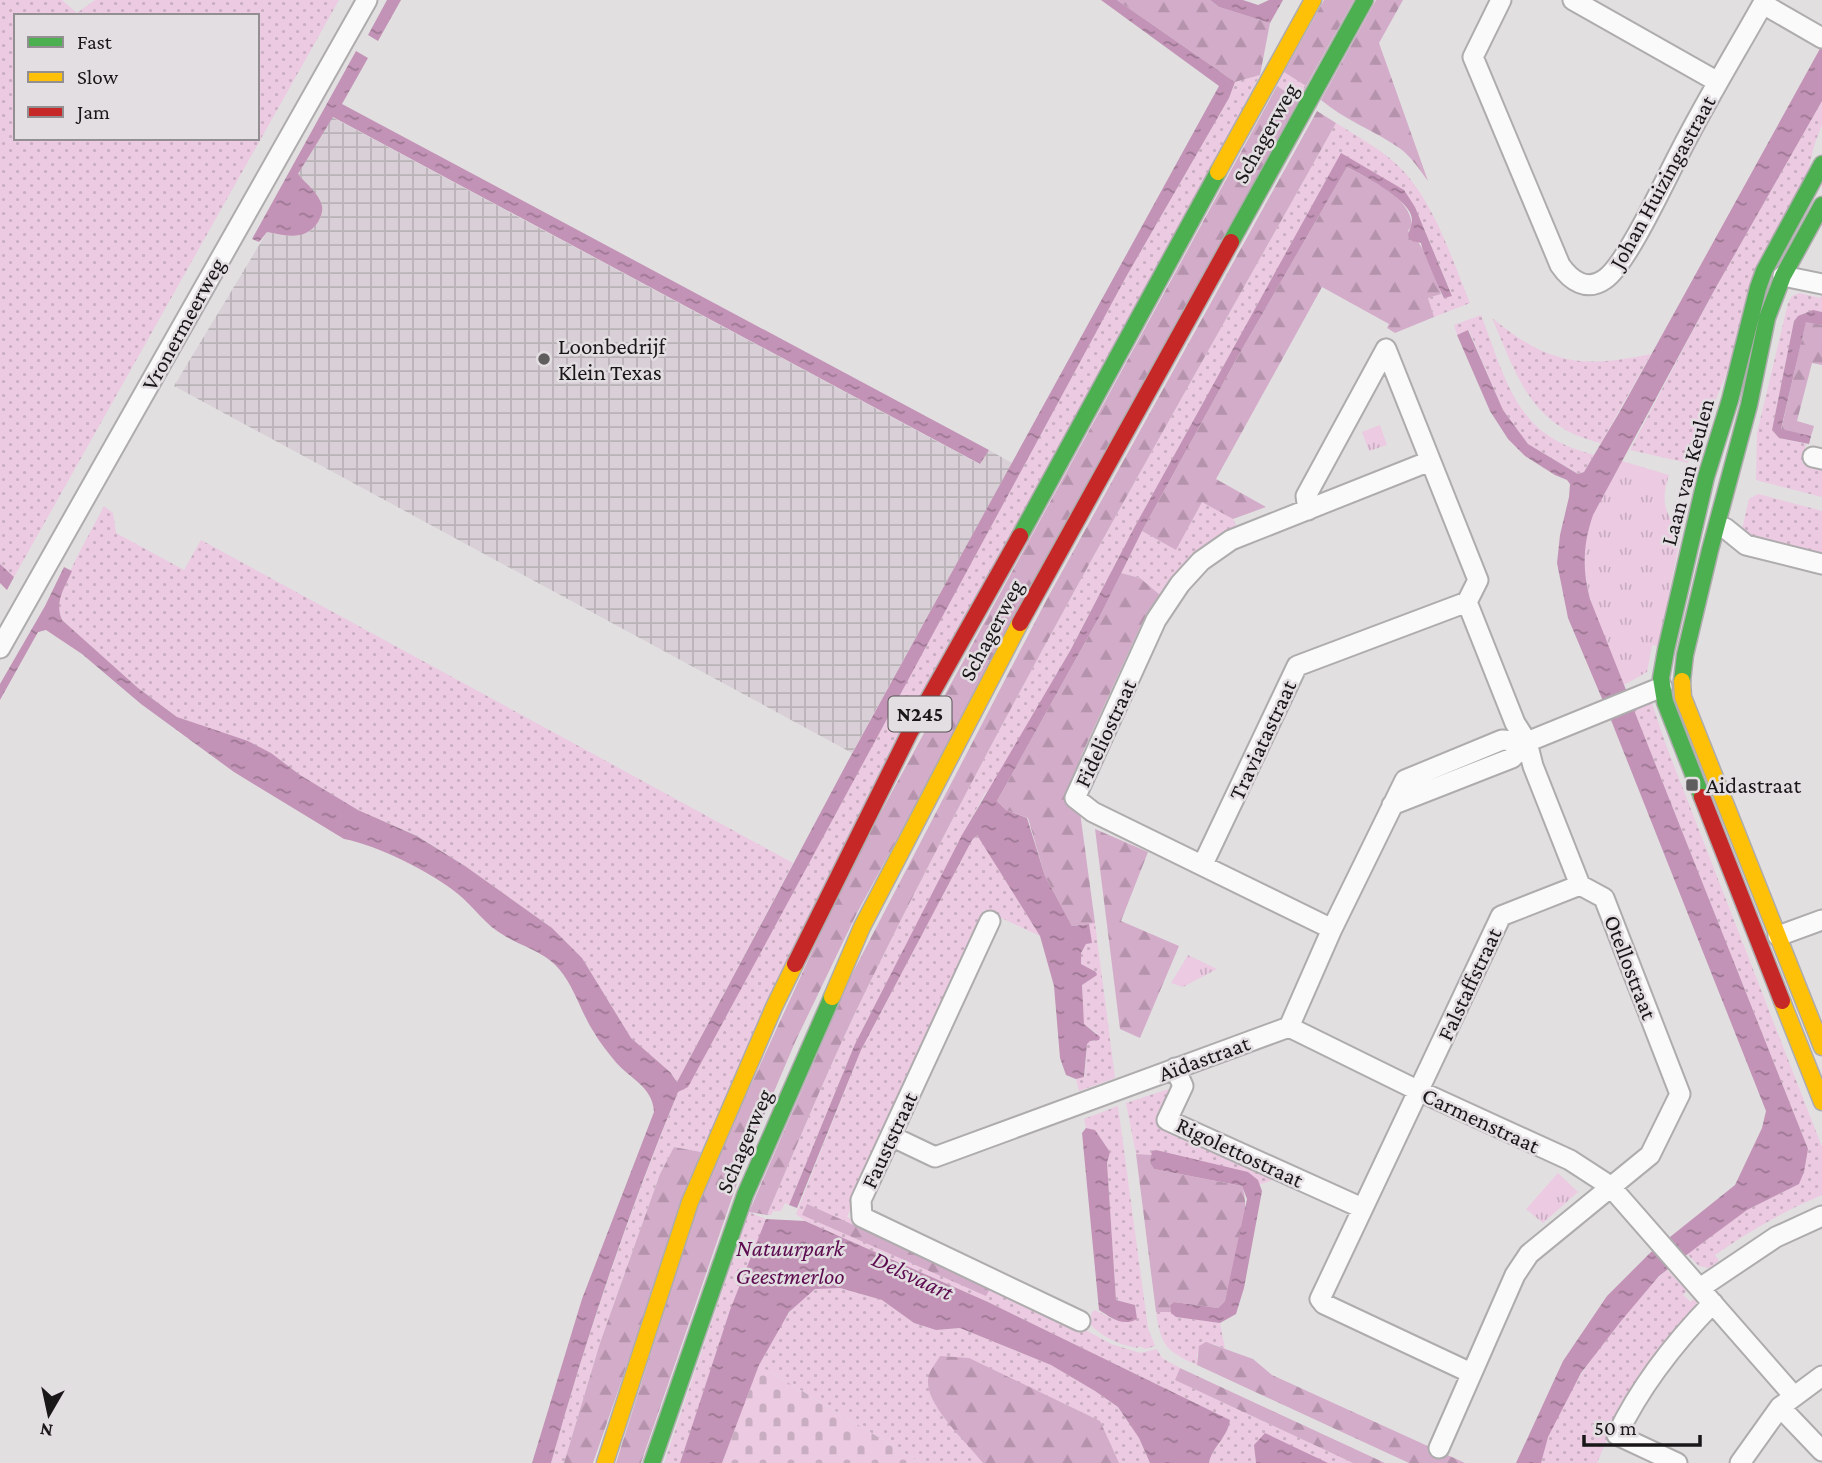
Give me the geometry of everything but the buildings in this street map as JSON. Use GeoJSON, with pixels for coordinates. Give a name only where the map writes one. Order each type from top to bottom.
{"type":"FeatureCollection","features":[{"type":"Feature","properties":{"kind":"main road","name":"Schagerweg"},"geometry":{"type":"LineString","coordinates":[[605,1463],[690,1202],[774,1007],[910,732],[1042,498],[1312,0]]}},
{"type":"Feature","properties":{"kind":"main road","name":"Schagerweg"},"geometry":{"type":"LineString","coordinates":[[652,1463],[745,1195],[862,927],[1032,600],[1365,0]]}},
{"type":"Feature","properties":{"kind":"main road","name":"Laan van Keulen"},"geometry":{"type":"LineString","coordinates":[[1671,685],[1666,650],[1706,477],[1774,273],[1822,164]]}},
{"type":"Feature","properties":{"kind":"main road","name":"Laan van Keulen"},"geometry":{"type":"LineString","coordinates":[[1822,205],[1774,273],[1768,318],[1749,405],[1682,670],[1671,685],[1665,702],[1695,783],[1822,1047]]}},
{"type":"Feature","properties":{"kind":"main road","name":"Laan van Keulen"},"geometry":{"type":"LineString","coordinates":[[1769,940],[1822,1102]]}},
{"type":"Feature","properties":{"kind":"street","name":"Vronermeerweg"},"geometry":{"type":"LineString","coordinates":[[0,648],[367,0]]}},
{"type":"Feature","properties":{"kind":"street","name":"Johan Huizingastraat"},"geometry":{"type":"LineString","coordinates":[[1502,0],[1473,57],[1560,265],[1569,276],[1583,285],[1595,285],[1608,278],[1624,257],[1764,2],[1821,38]]}},
{"type":"Feature","properties":{"kind":"street"},"geometry":{"type":"LineString","coordinates":[[1573,0],[1718,82]]}},
{"type":"Feature","properties":{"kind":"street"},"geometry":{"type":"LineString","coordinates":[[1774,273],[1822,284]]}},
{"type":"Feature","properties":{"kind":"street"},"geometry":{"type":"LineString","coordinates":[[1308,510],[1306,496],[1386,349],[1478,580],[1467,602],[1515,723],[1527,742],[1533,766],[1580,885]]}},
{"type":"Feature","properties":{"kind":"street","name":"Fideliostraat"},"geometry":{"type":"LineString","coordinates":[[1332,929],[1093,812],[1075,797],[1156,620],[1180,584],[1201,561],[1220,546],[1430,461]]}},
{"type":"Feature","properties":{"kind":"street"},"geometry":{"type":"LineString","coordinates":[[1725,528],[1746,545],[1822,564]]}},
{"type":"Feature","properties":{"kind":"street","name":"Traviatastraat"},"geometry":{"type":"LineString","coordinates":[[1202,864],[1297,666],[1467,602]]}},
{"type":"Feature","properties":{"kind":"street"},"geometry":{"type":"LineString","coordinates":[[1289,1027],[1332,929],[1405,780],[1502,740],[1527,742],[1671,685]]}},
{"type":"Feature","properties":{"kind":"street","name":"Falstaffstraat"},"geometry":{"type":"LineString","coordinates":[[1419,1091],[1501,916],[1580,885]]}},
{"type":"Feature","properties":{"kind":"street","name":"Otellostraat"},"geometry":{"type":"LineString","coordinates":[[1580,885],[1604,898],[1680,1094],[1650,1154],[1610,1186]]}},
{"type":"Feature","properties":{"kind":"street"},"geometry":{"type":"LineString","coordinates":[[1769,940],[1822,920]]}},
{"type":"Feature","properties":{"kind":"street","name":"Fauststraat"},"geometry":{"type":"LineString","coordinates":[[990,921],[861,1200],[862,1217],[1080,1321]]}},
{"type":"Feature","properties":{"kind":"street","name":"Carmenstraat"},"geometry":{"type":"LineString","coordinates":[[1289,1027],[1419,1091],[1570,1160],[1610,1186],[1700,1288]]}},
{"type":"Feature","properties":{"kind":"street","name":"Aïdastraat"},"geometry":{"type":"LineString","coordinates":[[891,1136],[935,1157],[1289,1027]]}},
{"type":"Feature","properties":{"kind":"street","name":"Rigolettostraat"},"geometry":{"type":"LineString","coordinates":[[1175,1068],[1182,1086],[1167,1120],[1362,1208]]}},
{"type":"Feature","properties":{"kind":"street"},"geometry":{"type":"LineString","coordinates":[[1419,1091],[1320,1299],[1324,1304],[1471,1373]]}},
{"type":"Feature","properties":{"kind":"street"},"geometry":{"type":"LineString","coordinates":[[1439,1448],[1515,1275],[1530,1254],[1610,1186]]}},
{"type":"Feature","properties":{"kind":"street"},"geometry":{"type":"LineString","coordinates":[[1822,1216],[1776,1237],[1700,1288],[1822,1451]]}},
{"type":"Feature","properties":{"kind":"street"},"geometry":{"type":"LineString","coordinates":[[1677,1463],[1617,1435],[1654,1371],[1683,1334],[1713,1303]]}},
{"type":"Feature","properties":{"kind":"street"},"geometry":{"type":"LineString","coordinates":[[1740,1463],[1787,1401],[1822,1376]]}},
{"type":"Feature","properties":{"kind":"shaded area"},"geometry":{"type":"Polygon","coordinates":[[[332,117],[979,464],[989,450],[1012,463],[852,753],[174,386],[267,232],[285,236],[309,232],[320,219],[322,207],[319,200],[298,174],[332,117]]]}},
{"type":"Feature","properties":{"kind":"green space"},"geometry":{"type":"Polygon","coordinates":[[[0,0],[62,0],[77,13],[95,0],[339,0],[14,577],[0,564],[0,0]]]}},
{"type":"Feature","properties":{"kind":"green space"},"geometry":{"type":"Polygon","coordinates":[[[1117,0],[1210,0],[1219,7],[1270,23],[1260,75],[1235,82],[1117,0]]]}},
{"type":"Feature","properties":{"kind":"green space"},"geometry":{"type":"Polygon","coordinates":[[[1324,0],[1354,0],[1306,86],[1284,72],[1324,0]]]}},
{"type":"Feature","properties":{"kind":"green space"},"geometry":{"type":"Polygon","coordinates":[[[1376,0],[1403,0],[1379,43],[1428,181],[1398,147],[1321,100],[1376,0]]]}},
{"type":"Feature","properties":{"kind":"green space"},"geometry":{"type":"Polygon","coordinates":[[[1284,72],[1306,86],[1299,100],[1277,86],[1284,72]]]}},
{"type":"Feature","properties":{"kind":"green space"},"geometry":{"type":"Polygon","coordinates":[[[1260,75],[701,1152],[674,1147],[660,1174],[600,1343],[564,1463],[551,1463],[609,1276],[678,1092],[688,1086],[1126,277],[1229,98],[1235,82],[1260,75]]]}},
{"type":"Feature","properties":{"kind":"green space"},"geometry":{"type":"Polygon","coordinates":[[[1277,86],[1299,100],[857,913],[796,1040],[745,1160],[641,1463],[616,1463],[702,1191],[851,867],[1277,86]]]}},
{"type":"Feature","properties":{"kind":"green space"},"geometry":{"type":"Polygon","coordinates":[[[1822,101],[1822,124],[1808,172],[1688,463],[1630,450],[1715,289],[1822,101]]]}},
{"type":"Feature","properties":{"kind":"green space"},"geometry":{"type":"Polygon","coordinates":[[[1317,111],[1336,123],[1102,542],[932,859],[848,1027],[767,1215],[749,1212],[851,976],[1048,597],[1317,111]]]}},
{"type":"Feature","properties":{"kind":"green space"},"geometry":{"type":"Polygon","coordinates":[[[1336,123],[1394,162],[1419,191],[1448,247],[1470,303],[1434,317],[1428,298],[1441,294],[1444,298],[1452,295],[1415,207],[1397,187],[1341,154],[1134,528],[1070,651],[964,832],[855,1044],[789,1205],[785,1203],[781,1211],[773,1211],[771,1215],[767,1215],[848,1027],[932,859],[1102,541],[1336,123]]]}},
{"type":"Feature","properties":{"kind":"green space"},"geometry":{"type":"Polygon","coordinates":[[[1347,167],[1397,197],[1410,215],[1412,225],[1408,231],[1429,260],[1441,294],[1428,298],[1434,317],[1395,333],[1387,328],[1389,324],[1322,287],[1216,479],[1266,507],[1233,519],[1202,502],[1176,550],[1142,531],[1237,358],[1347,167]]]}},
{"type":"Feature","properties":{"kind":"green space"},"geometry":{"type":"Polygon","coordinates":[[[1799,293],[1820,298],[1822,294],[1822,312],[1807,312],[1794,321],[1772,430],[1779,438],[1806,444],[1802,463],[1822,468],[1822,497],[1756,480],[1757,433],[1788,303],[1792,296],[1799,293]]]}},
{"type":"Feature","properties":{"kind":"green space"},"geometry":{"type":"Polygon","coordinates":[[[1481,315],[1506,381],[1524,412],[1554,439],[1594,455],[1584,472],[1579,474],[1528,444],[1503,410],[1469,330],[1457,335],[1454,325],[1481,315]]]}},
{"type":"Feature","properties":{"kind":"green space"},"geometry":{"type":"Polygon","coordinates":[[[1492,318],[1531,345],[1566,359],[1604,361],[1651,354],[1601,443],[1558,425],[1543,412],[1519,380],[1492,318]]]}},
{"type":"Feature","properties":{"kind":"green space"},"geometry":{"type":"Polygon","coordinates":[[[1806,321],[1822,325],[1822,365],[1812,363],[1797,421],[1814,426],[1811,436],[1781,430],[1806,321]]]}},
{"type":"Feature","properties":{"kind":"green space"},"geometry":{"type":"Polygon","coordinates":[[[1380,425],[1387,445],[1369,451],[1362,432],[1380,425]]]}},
{"type":"Feature","properties":{"kind":"green space"},"geometry":{"type":"Polygon","coordinates":[[[1622,461],[1669,475],[1665,493],[1666,507],[1681,535],[1658,646],[1652,645],[1647,672],[1624,685],[1591,601],[1584,557],[1586,536],[1593,514],[1622,461]]]}},
{"type":"Feature","properties":{"kind":"green space"},"geometry":{"type":"Polygon","coordinates":[[[1758,494],[1822,511],[1822,559],[1740,538],[1749,499],[1758,494]]]}},
{"type":"Feature","properties":{"kind":"green space"},"geometry":{"type":"Polygon","coordinates":[[[1202,501],[1233,519],[1239,531],[1195,558],[1160,595],[1140,578],[1121,573],[1142,531],[1176,549],[1202,501]]]}},
{"type":"Feature","properties":{"kind":"green space"},"geometry":{"type":"Polygon","coordinates":[[[104,506],[113,513],[116,533],[184,570],[201,540],[793,863],[677,1082],[670,1072],[631,1038],[582,958],[552,928],[418,836],[358,810],[300,775],[271,753],[177,717],[138,688],[62,620],[58,606],[62,592],[78,554],[104,506]]]}},
{"type":"Feature","properties":{"kind":"green space"},"geometry":{"type":"Polygon","coordinates":[[[1121,573],[1140,578],[1160,595],[1142,623],[1082,754],[1070,789],[1080,812],[1095,923],[1072,926],[1045,876],[1028,818],[1006,810],[997,801],[1121,573]]]}},
{"type":"Feature","properties":{"kind":"green space"},"geometry":{"type":"Polygon","coordinates":[[[1652,703],[1822,1147],[1822,1195],[1741,1238],[1715,1255],[1719,1261],[1709,1268],[1699,1266],[1687,1254],[1747,1210],[1799,1184],[1808,1149],[1634,710],[1652,703]]]}},
{"type":"Feature","properties":{"kind":"green space"},"geometry":{"type":"Polygon","coordinates":[[[1095,829],[1148,852],[1121,921],[1179,946],[1140,1038],[1120,1029],[1095,829]]]}},
{"type":"Feature","properties":{"kind":"green space"},"geometry":{"type":"Polygon","coordinates":[[[977,834],[1040,936],[984,910],[847,1217],[1073,1323],[1111,1344],[1140,1353],[1157,1349],[1162,1358],[1180,1368],[1176,1380],[1353,1463],[1327,1463],[1265,1434],[1254,1445],[1256,1463],[1209,1463],[1230,1420],[988,1302],[805,1221],[796,1214],[861,1050],[977,834]]]}},
{"type":"Feature","properties":{"kind":"green space"},"geometry":{"type":"Polygon","coordinates":[[[1095,923],[1115,1078],[1079,1091],[1076,1079],[1085,1077],[1087,1043],[1095,1041],[1097,1033],[1084,1024],[1082,985],[1096,972],[1081,964],[1081,953],[1086,944],[1091,943],[1089,924],[1095,923]]]}},
{"type":"Feature","properties":{"kind":"green space"},"geometry":{"type":"Polygon","coordinates":[[[1188,955],[1217,969],[1183,987],[1171,983],[1188,955]]]}},
{"type":"Feature","properties":{"kind":"green space"},"geometry":{"type":"Polygon","coordinates":[[[1175,1087],[1163,1121],[1281,1177],[1258,1185],[1152,1151],[1152,1155],[1136,1154],[1126,1103],[1175,1087]]]}},
{"type":"Feature","properties":{"kind":"green space"},"geometry":{"type":"Polygon","coordinates":[[[1118,1106],[1148,1328],[1155,1346],[1146,1349],[1116,1342],[1089,1323],[1095,1310],[1115,1320],[1135,1305],[1116,1300],[1107,1163],[1110,1152],[1095,1130],[1086,1128],[1084,1119],[1118,1106]]]}},
{"type":"Feature","properties":{"kind":"green space"},"geometry":{"type":"Polygon","coordinates":[[[674,1147],[701,1152],[593,1463],[564,1463],[600,1343],[660,1174],[674,1147]]]}},
{"type":"Feature","properties":{"kind":"green space"},"geometry":{"type":"Polygon","coordinates":[[[1136,1154],[1152,1155],[1150,1163],[1154,1169],[1242,1186],[1245,1212],[1240,1243],[1225,1301],[1218,1308],[1174,1302],[1170,1305],[1171,1312],[1156,1312],[1136,1154]]]}},
{"type":"Feature","properties":{"kind":"green space"},"geometry":{"type":"Polygon","coordinates":[[[1558,1173],[1578,1192],[1543,1223],[1526,1209],[1558,1173]]]}},
{"type":"Feature","properties":{"kind":"green space"},"geometry":{"type":"Polygon","coordinates":[[[807,1204],[991,1287],[986,1296],[802,1215],[807,1204]]]}},
{"type":"Feature","properties":{"kind":"green space"},"geometry":{"type":"Polygon","coordinates":[[[749,1212],[766,1219],[680,1463],[664,1463],[749,1212]]]}},
{"type":"Feature","properties":{"kind":"green space"},"geometry":{"type":"Polygon","coordinates":[[[1667,1270],[1687,1291],[1683,1295],[1691,1302],[1693,1299],[1702,1308],[1612,1428],[1597,1463],[1541,1463],[1545,1442],[1572,1389],[1611,1332],[1667,1270]]]}},
{"type":"Feature","properties":{"kind":"green space"},"geometry":{"type":"Polygon","coordinates":[[[840,1288],[882,1300],[914,1323],[936,1330],[960,1328],[1051,1365],[1118,1407],[1139,1438],[1150,1463],[921,1463],[771,1372],[722,1463],[757,1369],[782,1323],[797,1304],[813,1291],[840,1288]]]}},
{"type":"Feature","properties":{"kind":"green space"},"geometry":{"type":"Polygon","coordinates":[[[1156,1312],[1171,1312],[1177,1317],[1220,1323],[1225,1349],[1214,1344],[1197,1354],[1197,1365],[1187,1360],[1172,1351],[1163,1340],[1156,1312]]]}},
{"type":"Feature","properties":{"kind":"green space"},"geometry":{"type":"Polygon","coordinates":[[[1206,1342],[1253,1359],[1272,1375],[1465,1463],[1409,1463],[1197,1365],[1199,1346],[1206,1342]]]}},
{"type":"Feature","properties":{"kind":"green space"},"geometry":{"type":"Polygon","coordinates":[[[940,1356],[969,1358],[1100,1421],[1119,1463],[983,1463],[947,1421],[932,1397],[928,1385],[929,1375],[940,1356]]]}},
{"type":"Feature","properties":{"kind":"green space"},"geometry":{"type":"Polygon","coordinates":[[[759,1365],[921,1463],[722,1463],[759,1365]]]}},
{"type":"Feature","properties":{"kind":"green space"},"geometry":{"type":"Polygon","coordinates":[[[1180,1368],[1385,1463],[1353,1463],[1175,1380],[1180,1368]]]}},
{"type":"Feature","properties":{"kind":"water"},"geometry":{"type":"Polygon","coordinates":[[[387,0],[401,0],[378,41],[368,35],[387,0]]]}},
{"type":"Feature","properties":{"kind":"water"},"geometry":{"type":"Polygon","coordinates":[[[1101,0],[1117,0],[1235,82],[1229,98],[1126,277],[688,1087],[678,1092],[609,1276],[551,1463],[532,1463],[582,1299],[654,1112],[653,1103],[645,1089],[601,1044],[565,976],[547,958],[498,932],[458,894],[433,877],[387,853],[344,839],[234,772],[141,704],[82,654],[46,630],[38,632],[0,700],[0,684],[64,567],[72,571],[60,601],[62,620],[138,688],[177,717],[248,741],[358,810],[417,836],[465,866],[552,928],[582,958],[631,1038],[670,1072],[677,1082],[848,761],[1219,86],[1101,0]]]}},
{"type":"Feature","properties":{"kind":"water"},"geometry":{"type":"Polygon","coordinates":[[[1210,0],[1243,0],[1258,5],[1269,0],[1283,0],[1270,23],[1219,7],[1210,0]]]}},
{"type":"Feature","properties":{"kind":"water"},"geometry":{"type":"Polygon","coordinates":[[[1822,45],[1822,101],[1715,289],[1593,515],[1585,557],[1590,599],[1808,1149],[1804,1172],[1799,1184],[1747,1210],[1659,1276],[1581,1373],[1548,1437],[1541,1463],[1516,1463],[1563,1361],[1607,1296],[1650,1253],[1735,1185],[1762,1128],[1766,1111],[1568,618],[1557,563],[1570,484],[1525,456],[1508,439],[1490,411],[1457,335],[1468,330],[1503,410],[1528,444],[1578,474],[1584,472],[1822,45]]]}},
{"type":"Feature","properties":{"kind":"water"},"geometry":{"type":"Polygon","coordinates":[[[356,51],[368,58],[342,104],[989,450],[980,464],[333,117],[298,174],[320,201],[322,210],[318,222],[302,235],[288,236],[267,232],[259,242],[252,239],[356,51]]]}},
{"type":"Feature","properties":{"kind":"water"},"geometry":{"type":"Polygon","coordinates":[[[1341,153],[1404,190],[1415,207],[1452,296],[1444,298],[1421,243],[1412,241],[1408,236],[1412,221],[1407,208],[1383,188],[1347,167],[1237,358],[1142,531],[1102,612],[997,801],[1006,810],[1027,818],[1045,876],[1072,926],[1089,924],[1092,943],[1086,944],[1081,953],[1081,964],[1097,975],[1082,985],[1084,1024],[1100,1037],[1099,1040],[1087,1044],[1084,1077],[1076,1079],[1066,1075],[1060,1058],[1054,986],[1040,936],[977,835],[861,1050],[797,1208],[789,1205],[855,1044],[962,835],[1070,651],[1134,528],[1341,153]]]}},
{"type":"Feature","properties":{"kind":"water"},"geometry":{"type":"Polygon","coordinates":[[[1813,310],[1822,312],[1822,325],[1806,322],[1781,429],[1811,436],[1809,444],[1779,438],[1772,430],[1794,321],[1798,316],[1813,310]]]}},
{"type":"Feature","properties":{"kind":"water"},"geometry":{"type":"Polygon","coordinates":[[[0,564],[14,577],[7,590],[0,583],[0,564]]]}},
{"type":"Feature","properties":{"kind":"water"},"geometry":{"type":"Polygon","coordinates":[[[1086,1128],[1095,1130],[1110,1152],[1107,1163],[1116,1300],[1135,1305],[1137,1319],[1132,1321],[1117,1320],[1099,1310],[1082,1133],[1086,1128]]]}},
{"type":"Feature","properties":{"kind":"water"},"geometry":{"type":"Polygon","coordinates":[[[1152,1151],[1248,1172],[1258,1180],[1262,1191],[1244,1288],[1236,1314],[1220,1323],[1176,1317],[1171,1313],[1170,1305],[1174,1302],[1218,1308],[1225,1301],[1247,1199],[1242,1186],[1154,1169],[1150,1163],[1152,1151]]]}},
{"type":"Feature","properties":{"kind":"water","name":"Natuurpark Geestmerloo"},"geometry":{"type":"Polygon","coordinates":[[[766,1219],[805,1221],[988,1302],[1230,1420],[1229,1426],[1209,1463],[1150,1463],[1139,1438],[1118,1407],[1051,1365],[960,1328],[936,1330],[914,1323],[882,1300],[840,1288],[815,1289],[789,1312],[759,1365],[722,1463],[680,1463],[730,1310],[766,1219]]]}},
{"type":"Feature","properties":{"kind":"water"},"geometry":{"type":"Polygon","coordinates":[[[1265,1433],[1328,1463],[1256,1463],[1254,1445],[1265,1433]]]}},
{"type":"Feature","properties":{"kind":"traffic: fast"},"geometry":{"type":"LineString","coordinates":[[1231,242],[1365,0]]}},
{"type":"Feature","properties":{"kind":"traffic: fast"},"geometry":{"type":"LineString","coordinates":[[1702,797],[1665,702],[1661,678],[1666,650],[1706,477],[1730,400],[1758,288],[1764,271],[1822,164]]}},
{"type":"Feature","properties":{"kind":"traffic: fast"},"geometry":{"type":"LineString","coordinates":[[1020,536],[1218,172]]}},
{"type":"Feature","properties":{"kind":"traffic: fast"},"geometry":{"type":"LineString","coordinates":[[1682,681],[1685,655],[1749,405],[1767,318],[1783,276],[1822,205]]}},
{"type":"Feature","properties":{"kind":"traffic: fast"},"geometry":{"type":"LineString","coordinates":[[652,1463],[745,1195],[832,997]]}},
{"type":"Feature","properties":{"kind":"traffic: slow"},"geometry":{"type":"LineString","coordinates":[[1218,172],[1313,0]]}},
{"type":"Feature","properties":{"kind":"traffic: slow"},"geometry":{"type":"LineString","coordinates":[[832,997],[862,927],[1020,623]]}},
{"type":"Feature","properties":{"kind":"traffic: slow"},"geometry":{"type":"LineString","coordinates":[[1682,681],[1683,697],[1822,1047]]}},
{"type":"Feature","properties":{"kind":"traffic: slow"},"geometry":{"type":"LineString","coordinates":[[605,1463],[690,1202],[795,964]]}},
{"type":"Feature","properties":{"kind":"traffic: slow"},"geometry":{"type":"LineString","coordinates":[[1782,1001],[1822,1102]]}},
{"type":"Feature","properties":{"kind":"traffic: jam"},"geometry":{"type":"LineString","coordinates":[[1020,623],[1231,242]]}},
{"type":"Feature","properties":{"kind":"traffic: jam"},"geometry":{"type":"LineString","coordinates":[[795,964],[910,732],[1020,536]]}},
{"type":"Feature","properties":{"kind":"traffic: jam"},"geometry":{"type":"LineString","coordinates":[[1702,797],[1782,1001]]}},
{"type":"Feature","properties":{"kind":"place","name":"Loonbedrijf Klein Texas"},"geometry":{"type":"Point","coordinates":[544,359]}},
{"type":"Feature","properties":{"kind":"place","name":"Aidastraat"},"geometry":{"type":"Point","coordinates":[1692,785]}},
{"type":"Feature","properties":{"kind":"water label","name":"Delsvaart"},"geometry":{"type":"Point","coordinates":[913,1275]}}]}
